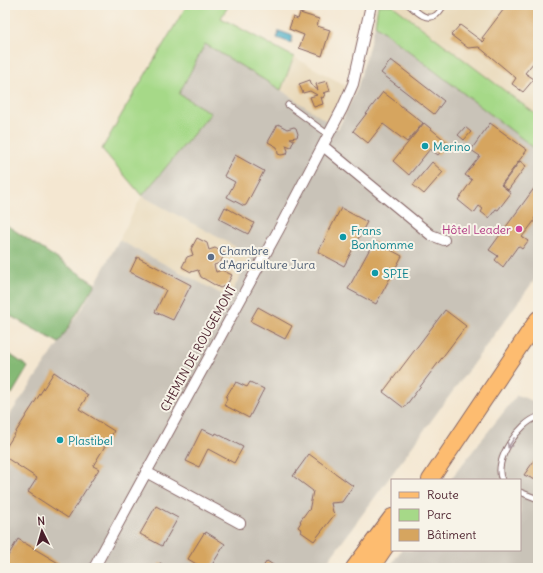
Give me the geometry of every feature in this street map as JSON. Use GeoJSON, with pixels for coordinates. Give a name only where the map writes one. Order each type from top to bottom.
{"type":"FeatureCollection","features":[{"type":"Feature","properties":{"kind":"main road"},"geometry":{"type":"LineString","coordinates":[[421,479],[534,326]]}},
{"type":"Feature","properties":{"kind":"main road"},"geometry":{"type":"LineString","coordinates":[[431,479],[534,326]]}},
{"type":"Feature","properties":{"kind":"main road"},"geometry":{"type":"LineString","coordinates":[[354,568],[391,518]]}},
{"type":"Feature","properties":{"kind":"main road"},"geometry":{"type":"LineString","coordinates":[[371,568],[391,538]]}},
{"type":"Feature","properties":{"kind":"street","name":"CHEMIN DE ROUGEMONT"},"geometry":{"type":"LineString","coordinates":[[94,568],[329,135],[353,84],[371,5]]}},
{"type":"Feature","properties":{"kind":"street"},"geometry":{"type":"LineString","coordinates":[[323,146],[418,226],[431,236],[444,240]]}},
{"type":"Feature","properties":{"kind":"street"},"geometry":{"type":"LineString","coordinates":[[146,472],[240,523]]}},
{"type":"Feature","properties":{"kind":"lane"},"geometry":{"type":"LineString","coordinates":[[409,5],[419,14],[427,18],[436,16],[444,5]]}},
{"type":"Feature","properties":{"kind":"lane"},"geometry":{"type":"LineString","coordinates":[[288,105],[329,135]]}},
{"type":"Feature","properties":{"kind":"lane"},"geometry":{"type":"LineString","coordinates":[[502,479],[499,466],[502,457],[517,432],[525,423],[532,418],[538,417]]}},
{"type":"Feature","properties":{"kind":"lane"},"geometry":{"type":"LineString","coordinates":[[521,492],[538,499]]}},
{"type":"Feature","properties":{"kind":"shaded area"},"geometry":{"type":"Polygon","coordinates":[[[392,5],[538,5],[538,116],[392,5]]]}},
{"type":"Feature","properties":{"kind":"shaded area"},"geometry":{"type":"Polygon","coordinates":[[[375,25],[538,151],[538,275],[323,568],[5,568],[5,422],[84,305],[119,240],[229,298],[251,255],[142,196],[211,113],[179,94],[205,43],[281,90],[338,129],[357,89],[375,25]]]}},
{"type":"Feature","properties":{"kind":"shaded area"},"geometry":{"type":"Polygon","coordinates":[[[294,57],[346,86],[327,123],[281,90],[294,57]]]}},
{"type":"Feature","properties":{"kind":"shaded area"},"geometry":{"type":"Polygon","coordinates":[[[142,196],[251,254],[229,298],[119,240],[142,196]]]}},
{"type":"Feature","properties":{"kind":"shaded area"},"geometry":{"type":"Polygon","coordinates":[[[517,395],[538,403],[538,568],[389,568],[400,551],[521,551],[521,479],[451,479],[517,395]]]}},
{"type":"Feature","properties":{"kind":"green space"},"geometry":{"type":"Polygon","coordinates":[[[187,5],[229,5],[221,18],[294,57],[281,90],[205,44],[179,94],[211,113],[142,196],[102,149],[187,5]]]}},
{"type":"Feature","properties":{"kind":"green space"},"geometry":{"type":"Polygon","coordinates":[[[378,5],[392,5],[538,116],[538,151],[375,25],[378,5]]]}},
{"type":"Feature","properties":{"kind":"green space"},"geometry":{"type":"Polygon","coordinates":[[[5,224],[95,284],[59,343],[5,313],[5,224]]]}},
{"type":"Feature","properties":{"kind":"green space"},"geometry":{"type":"Polygon","coordinates":[[[5,351],[28,367],[12,394],[5,389],[5,351]]]}},
{"type":"Feature","properties":{"kind":"water"},"geometry":{"type":"Polygon","coordinates":[[[279,31],[293,36],[291,43],[277,38],[279,31]]]}},
{"type":"Feature","properties":{"kind":"building"},"geometry":{"type":"Polygon","coordinates":[[[507,5],[538,5],[538,57],[525,73],[534,79],[523,92],[512,84],[516,78],[479,47],[468,48],[451,35],[460,25],[483,42],[485,40],[482,38],[507,5]]]}},
{"type":"Feature","properties":{"kind":"building"},"geometry":{"type":"Polygon","coordinates":[[[300,13],[319,19],[317,26],[330,30],[322,56],[299,48],[304,35],[289,29],[293,17],[298,19],[300,13]]]}},
{"type":"Feature","properties":{"kind":"building"},"geometry":{"type":"Polygon","coordinates":[[[391,60],[444,101],[434,114],[381,73],[391,60]]]}},
{"type":"Feature","properties":{"kind":"building"},"geometry":{"type":"Polygon","coordinates":[[[310,80],[312,86],[318,90],[316,84],[327,81],[330,91],[323,93],[325,94],[323,98],[321,97],[323,104],[314,107],[310,97],[317,95],[310,91],[303,93],[299,84],[310,80]]]}},
{"type":"Feature","properties":{"kind":"building"},"geometry":{"type":"Polygon","coordinates":[[[383,92],[423,123],[407,142],[383,124],[368,143],[353,131],[383,92]]]}},
{"type":"Feature","properties":{"kind":"building","name":"Merino"},"geometry":{"type":"Polygon","coordinates":[[[424,123],[448,143],[438,155],[430,149],[409,175],[393,161],[424,123]]]}},
{"type":"Feature","properties":{"kind":"building"},"geometry":{"type":"Polygon","coordinates":[[[490,123],[527,150],[501,185],[511,193],[498,210],[496,209],[489,218],[481,212],[483,209],[479,206],[474,213],[458,200],[472,180],[465,175],[480,156],[471,150],[490,123]]]}},
{"type":"Feature","properties":{"kind":"building"},"geometry":{"type":"Polygon","coordinates":[[[278,124],[287,129],[294,127],[296,128],[298,134],[297,137],[290,138],[294,140],[291,147],[286,145],[288,151],[287,154],[278,154],[277,147],[268,142],[278,124]]]}},
{"type":"Feature","properties":{"kind":"building"},"geometry":{"type":"Polygon","coordinates":[[[465,127],[471,132],[464,140],[458,135],[465,127]]]}},
{"type":"Feature","properties":{"kind":"building"},"geometry":{"type":"Polygon","coordinates":[[[235,155],[264,171],[246,205],[244,206],[227,197],[235,182],[224,176],[235,155]]]}},
{"type":"Feature","properties":{"kind":"building"},"geometry":{"type":"Polygon","coordinates":[[[520,161],[526,166],[508,190],[502,185],[520,161]]]}},
{"type":"Feature","properties":{"kind":"building"},"geometry":{"type":"Polygon","coordinates":[[[432,162],[443,172],[424,194],[413,185],[432,162]]]}},
{"type":"Feature","properties":{"kind":"building"},"geometry":{"type":"Polygon","coordinates":[[[538,183],[538,213],[534,219],[535,220],[522,237],[528,241],[522,249],[518,246],[503,267],[495,260],[498,256],[489,250],[538,183]]]}},
{"type":"Feature","properties":{"kind":"building"},"geometry":{"type":"Polygon","coordinates":[[[225,207],[254,223],[248,234],[219,219],[225,207]]]}},
{"type":"Feature","properties":{"kind":"building","name":"Frans Bonhomme"},"geometry":{"type":"Polygon","coordinates":[[[341,208],[367,222],[344,266],[318,252],[341,208]]]}},
{"type":"Feature","properties":{"kind":"building"},"geometry":{"type":"Polygon","coordinates":[[[197,238],[207,243],[209,250],[215,248],[225,253],[220,263],[214,265],[216,272],[222,270],[232,275],[227,285],[220,288],[201,277],[198,270],[191,272],[182,267],[187,257],[193,255],[191,249],[197,238]]]}},
{"type":"Feature","properties":{"kind":"building","name":"SPIE"},"geometry":{"type":"Polygon","coordinates":[[[374,241],[402,256],[376,304],[348,289],[374,241]]]}},
{"type":"Feature","properties":{"kind":"building"},"geometry":{"type":"Polygon","coordinates":[[[137,257],[191,285],[173,320],[155,312],[166,290],[130,272],[137,257]]]}},
{"type":"Feature","properties":{"kind":"building"},"geometry":{"type":"Polygon","coordinates":[[[258,307],[292,326],[285,339],[250,321],[258,307]]]}},
{"type":"Feature","properties":{"kind":"building"},"geometry":{"type":"Polygon","coordinates":[[[445,310],[466,326],[404,408],[383,392],[445,310]]]}},
{"type":"Feature","properties":{"kind":"building","name":"Plastibel"},"geometry":{"type":"Polygon","coordinates":[[[54,372],[88,395],[79,409],[114,431],[93,466],[99,469],[68,518],[28,492],[37,478],[5,457],[5,449],[54,372]]]}},
{"type":"Feature","properties":{"kind":"building"},"geometry":{"type":"Polygon","coordinates":[[[236,382],[247,387],[250,382],[264,389],[249,418],[224,405],[227,399],[226,397],[236,382]]]}},
{"type":"Feature","properties":{"kind":"building"},"geometry":{"type":"Polygon","coordinates":[[[202,429],[215,435],[216,433],[243,447],[234,463],[208,449],[199,467],[186,461],[202,429]]]}},
{"type":"Feature","properties":{"kind":"building"},"geometry":{"type":"Polygon","coordinates":[[[309,454],[353,486],[342,502],[331,503],[335,514],[314,541],[301,532],[302,530],[298,527],[301,522],[300,521],[308,510],[309,511],[313,491],[293,476],[309,454]]]}},
{"type":"Feature","properties":{"kind":"building"},"geometry":{"type":"Polygon","coordinates":[[[538,455],[538,481],[524,475],[538,455]]]}},
{"type":"Feature","properties":{"kind":"building"},"geometry":{"type":"Polygon","coordinates":[[[156,506],[178,518],[162,546],[140,534],[156,506]]]}},
{"type":"Feature","properties":{"kind":"building"},"geometry":{"type":"Polygon","coordinates":[[[206,532],[225,544],[210,568],[203,568],[188,559],[206,532]]]}},
{"type":"Feature","properties":{"kind":"building"},"geometry":{"type":"Polygon","coordinates":[[[18,539],[60,564],[58,568],[5,568],[5,561],[18,539]]]}},
{"type":"Feature","properties":{"kind":"building"},"geometry":{"type":"Polygon","coordinates":[[[267,561],[278,568],[262,568],[267,561]]]}},
{"type":"Feature","properties":{"kind":"building"},"geometry":{"type":"Polygon","coordinates":[[[160,563],[169,568],[157,568],[160,563]]]}},
{"type":"Feature","properties":{"kind":"place","name":"Merino"},"geometry":{"type":"Point","coordinates":[425,146]}},
{"type":"Feature","properties":{"kind":"place","name":"Hôtel Leader"},"geometry":{"type":"Point","coordinates":[519,229]}},
{"type":"Feature","properties":{"kind":"place","name":"Frans Bonhomme"},"geometry":{"type":"Point","coordinates":[343,237]}},
{"type":"Feature","properties":{"kind":"place","name":"Chambre d'Agriculture Jura"},"geometry":{"type":"Point","coordinates":[211,257]}},
{"type":"Feature","properties":{"kind":"place","name":"SPIE"},"geometry":{"type":"Point","coordinates":[375,273]}},
{"type":"Feature","properties":{"kind":"place","name":"Plastibel"},"geometry":{"type":"Point","coordinates":[60,440]}}]}
